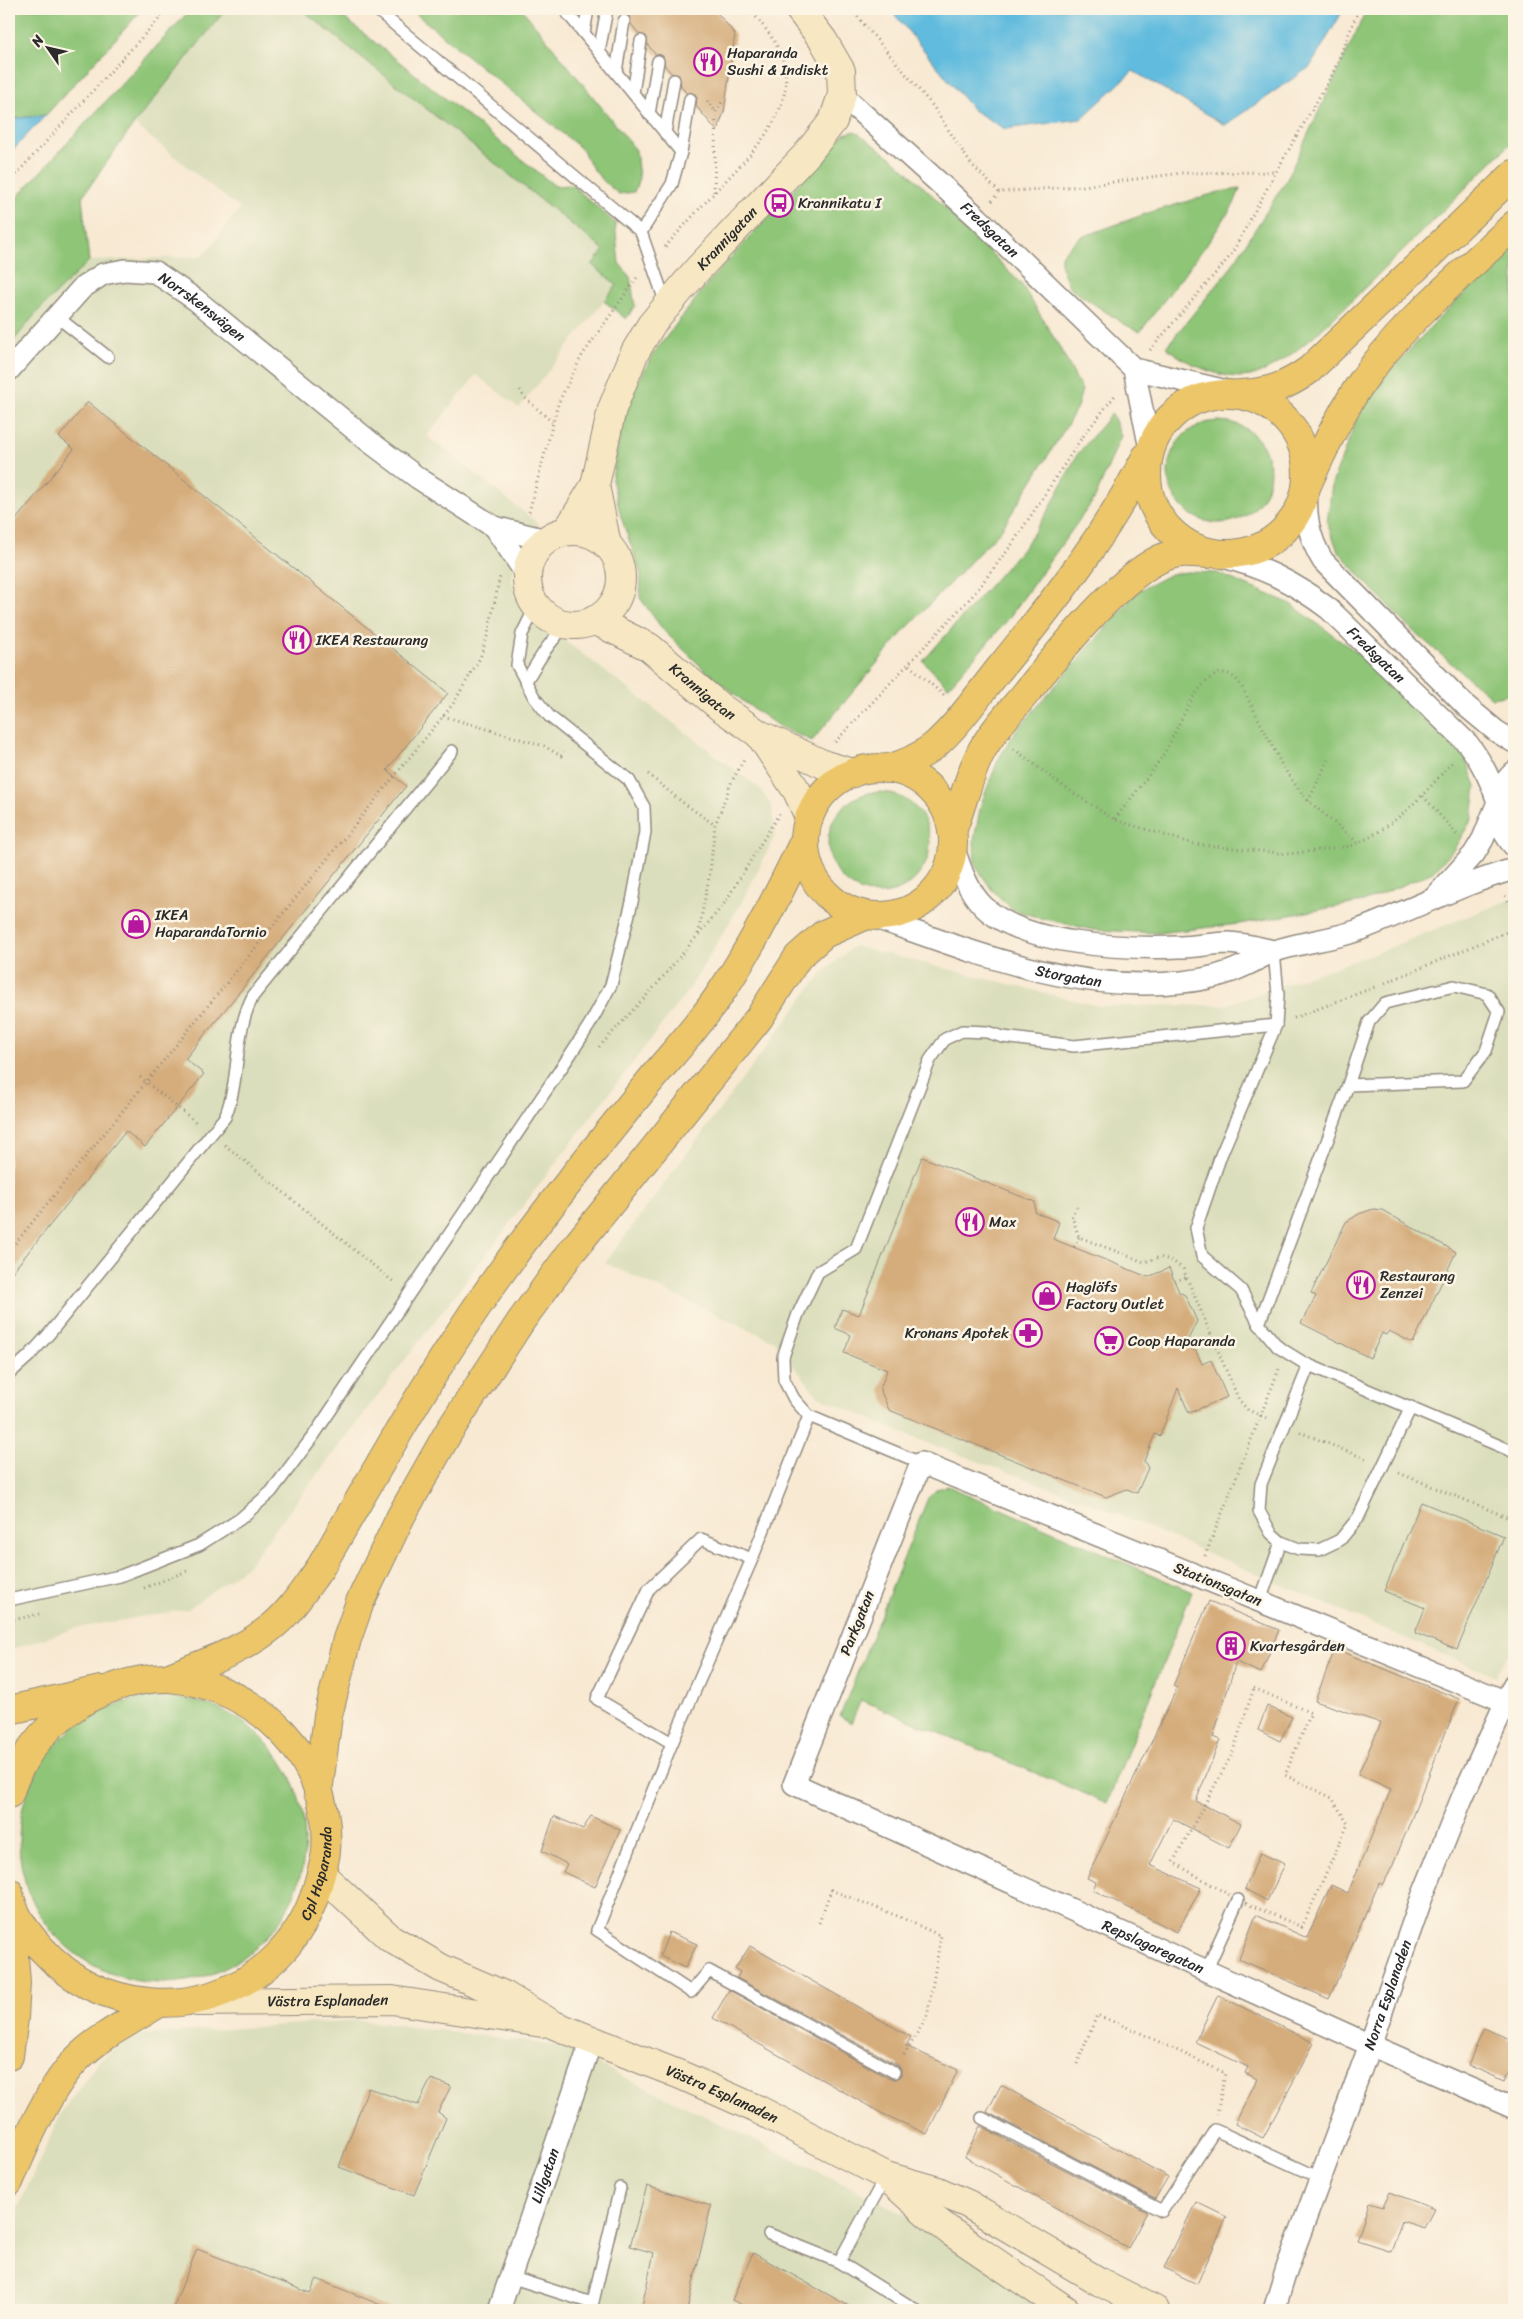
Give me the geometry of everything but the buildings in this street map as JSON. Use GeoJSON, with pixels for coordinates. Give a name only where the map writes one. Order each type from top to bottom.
{"type":"FeatureCollection","features":[{"type":"Feature","properties":{"kind":"main road"},"geometry":{"type":"LineString","coordinates":[[886,769],[904,763],[925,752],[961,717],[1084,560],[1128,493],[1164,426],[1181,409],[1208,397],[1259,394],[1277,389],[1294,381],[1309,370],[1514,174]]}},
{"type":"Feature","properties":{"kind":"main road"},"geometry":{"type":"LineString","coordinates":[[807,828],[807,860],[820,888],[843,908],[867,915],[883,916],[899,914],[914,908],[928,898],[944,877],[952,857],[953,839],[967,783],[983,748],[994,731],[1069,641],[1120,589],[1158,560],[1182,552],[1216,555],[1250,550],[1276,537],[1294,515],[1328,439],[1371,368],[1394,341],[1514,225]]}},
{"type":"Feature","properties":{"kind":"main road"},"geometry":{"type":"LineString","coordinates":[[1239,394],[1270,407],[1290,425],[1300,441],[1305,455],[1307,486]]}},
{"type":"Feature","properties":{"kind":"main road"},"geometry":{"type":"LineString","coordinates":[[1150,449],[1147,479],[1150,495],[1159,516],[1169,529],[1184,541],[1216,555]]}},
{"type":"Feature","properties":{"kind":"main road"},"geometry":{"type":"LineString","coordinates":[[9,1710],[152,1678],[167,1678],[251,1642],[275,1624],[300,1596],[320,1568],[447,1351],[501,1272],[571,1181],[694,1031],[718,997],[753,943],[782,888],[815,804],[827,789],[853,773],[875,768],[908,774],[930,789],[943,806],[953,839]]}},
{"type":"Feature","properties":{"kind":"main road"},"geometry":{"type":"LineString","coordinates":[[318,1792],[328,1716],[347,1639],[360,1602],[401,1516],[448,1432],[521,1321],[572,1251],[759,1018],[798,957],[824,934],[867,915]]}},
{"type":"Feature","properties":{"kind":"main road","name":"Cpl Haparanda"},"geometry":{"type":"LineString","coordinates":[[159,2003],[190,2002],[221,1993],[264,1969],[283,1952],[299,1931],[313,1902],[326,1854],[324,1816],[318,1792],[307,1766],[296,1747],[282,1730],[261,1711],[236,1696],[210,1685],[167,1678]]}},
{"type":"Feature","properties":{"kind":"main road"},"geometry":{"type":"LineString","coordinates":[[9,1794],[14,1778],[24,1758],[42,1735],[74,1706],[124,1685]]}},
{"type":"Feature","properties":{"kind":"main road"},"geometry":{"type":"LineString","coordinates":[[9,1894],[26,1930],[54,1962],[76,1979],[99,1990],[128,1999],[159,2003]]}},
{"type":"Feature","properties":{"kind":"main road"},"geometry":{"type":"LineString","coordinates":[[9,1894],[16,1982],[9,2056]]}},
{"type":"Feature","properties":{"kind":"main road"},"geometry":{"type":"LineString","coordinates":[[9,2182],[37,2122],[64,2074],[79,2056],[159,2003]]}},
{"type":"Feature","properties":{"kind":"street","name":"Krannigatan"},"geometry":{"type":"LineString","coordinates":[[607,545],[595,485],[612,409],[634,352],[651,325],[697,270],[807,154],[833,121],[842,96],[841,71],[823,40],[799,9]]}},
{"type":"Feature","properties":{"kind":"street","name":"Fredsgatan"},"geometry":{"type":"LineString","coordinates":[[842,96],[978,218],[1134,369]]}},
{"type":"Feature","properties":{"kind":"street","name":"Norrskensvägen"},"geometry":{"type":"LineString","coordinates":[[9,370],[82,288],[103,274],[125,270],[155,272],[196,300],[370,442],[418,478],[494,527]]}},
{"type":"Feature","properties":{"kind":"street"},"geometry":{"type":"LineString","coordinates":[[1150,449],[1134,369],[1239,394]]}},
{"type":"Feature","properties":{"kind":"street","name":"Krannigatan"},"geometry":{"type":"LineString","coordinates":[[557,535],[595,485]]}},
{"type":"Feature","properties":{"kind":"street","name":"Fredsgatan"},"geometry":{"type":"LineString","coordinates":[[1307,486],[1305,509],[1308,531],[1317,552],[1326,566],[1466,706],[1496,731],[1514,742]]}},
{"type":"Feature","properties":{"kind":"street"},"geometry":{"type":"LineString","coordinates":[[494,527],[557,535],[589,533],[607,545],[615,555],[621,578],[619,591],[605,613],[581,622],[545,615],[536,606],[531,596],[527,574],[530,560],[557,535]]}},
{"type":"Feature","properties":{"kind":"street"},"geometry":{"type":"LineString","coordinates":[[494,527],[527,574]]}},
{"type":"Feature","properties":{"kind":"street","name":"Fredsgatan"},"geometry":{"type":"LineString","coordinates":[[1216,555],[1247,562],[1276,574],[1304,590],[1329,609],[1468,744],[1487,771],[1498,802]]}},
{"type":"Feature","properties":{"kind":"street","name":"Krannigatan"},"geometry":{"type":"LineString","coordinates":[[619,591],[626,609],[649,647],[720,707],[759,734],[825,765],[853,773]]}},
{"type":"Feature","properties":{"kind":"street","name":"Krannigatan"},"geometry":{"type":"LineString","coordinates":[[581,622],[649,647]]}},
{"type":"Feature","properties":{"kind":"street","name":"Krannigatan"},"geometry":{"type":"LineString","coordinates":[[759,734],[788,777],[807,828]]}},
{"type":"Feature","properties":{"kind":"street","name":"Storgatan"},"geometry":{"type":"LineString","coordinates":[[1434,898],[1474,854],[1483,839],[1504,784],[1514,772]]}},
{"type":"Feature","properties":{"kind":"street","name":"Storgatan"},"geometry":{"type":"LineString","coordinates":[[1498,802],[1499,822],[1502,831],[1514,846]]}},
{"type":"Feature","properties":{"kind":"street","name":"Storgatan"},"geometry":{"type":"LineString","coordinates":[[953,839],[969,887],[983,907],[1012,925],[1034,933],[1108,946],[1159,948],[1230,943],[1274,951]]}},
{"type":"Feature","properties":{"kind":"street","name":"Storgatan"},"geometry":{"type":"LineString","coordinates":[[867,915],[961,949],[1017,966],[1060,976],[1108,982],[1158,984],[1207,978],[1246,965],[1274,951],[1354,931],[1434,898],[1514,870]]}},
{"type":"Feature","properties":{"kind":"street","name":"Stationsgatan"},"geometry":{"type":"LineString","coordinates":[[921,1463],[1260,1601],[1512,1697]]}},
{"type":"Feature","properties":{"kind":"street","name":"Parkgatan"},"geometry":{"type":"LineString","coordinates":[[794,1784],[921,1463]]}},
{"type":"Feature","properties":{"kind":"street","name":"Norra Esplanaden"},"geometry":{"type":"LineString","coordinates":[[1274,2310],[1287,2268],[1370,2045],[1422,1897],[1462,1798],[1512,1697]]}},
{"type":"Feature","properties":{"kind":"street","name":"Repslagaregatan"},"geometry":{"type":"LineString","coordinates":[[794,1784],[1370,2045],[1514,2108]]}},
{"type":"Feature","properties":{"kind":"street","name":"Västra Esplanaden"},"geometry":{"type":"LineString","coordinates":[[321,1874],[378,1928],[404,1948],[442,1968],[504,1995],[554,2025],[683,2076],[759,2110],[886,2176],[938,2191],[968,2204],[1100,2282],[1155,2310]]}},
{"type":"Feature","properties":{"kind":"street","name":"Västra Esplanaden"},"geometry":{"type":"LineString","coordinates":[[190,2002],[392,2000],[554,2025]]}},
{"type":"Feature","properties":{"kind":"street","name":"Lillgatan"},"geometry":{"type":"LineString","coordinates":[[499,2310],[592,2039]]}},
{"type":"Feature","properties":{"kind":"street","name":"Västra Esplanaden"},"geometry":{"type":"LineString","coordinates":[[886,2176],[929,2215],[1066,2310]]}},
{"type":"Feature","properties":{"kind":"lane"},"geometry":{"type":"LineString","coordinates":[[376,9],[641,232],[667,305]]}},
{"type":"Feature","properties":{"kind":"lane"},"geometry":{"type":"LineString","coordinates":[[564,9],[681,152]]}},
{"type":"Feature","properties":{"kind":"lane"},"geometry":{"type":"LineString","coordinates":[[584,33],[588,9]]}},
{"type":"Feature","properties":{"kind":"lane"},"geometry":{"type":"LineString","coordinates":[[600,52],[607,9]]}},
{"type":"Feature","properties":{"kind":"lane"},"geometry":{"type":"LineString","coordinates":[[616,72],[624,21]]}},
{"type":"Feature","properties":{"kind":"lane"},"geometry":{"type":"LineString","coordinates":[[633,93],[641,41]]}},
{"type":"Feature","properties":{"kind":"lane"},"geometry":{"type":"LineString","coordinates":[[649,114],[658,60]]}},
{"type":"Feature","properties":{"kind":"lane"},"geometry":{"type":"LineString","coordinates":[[665,132],[674,80]]}},
{"type":"Feature","properties":{"kind":"lane"},"geometry":{"type":"LineString","coordinates":[[641,232],[672,184],[681,152],[690,99]]}},
{"type":"Feature","properties":{"kind":"lane"},"geometry":{"type":"LineString","coordinates":[[56,316],[108,357]]}},
{"type":"Feature","properties":{"kind":"lane"},"geometry":{"type":"LineString","coordinates":[[9,1600],[120,1576],[199,1545],[240,1519],[271,1492],[314,1435],[409,1294],[590,1024],[611,985],[632,902],[642,850],[645,832],[644,807],[629,780],[548,716],[534,697],[517,665],[522,634],[536,606]]}},
{"type":"Feature","properties":{"kind":"lane"},"geometry":{"type":"LineString","coordinates":[[526,681],[540,655],[554,636],[581,622]]}},
{"type":"Feature","properties":{"kind":"lane"},"geometry":{"type":"LineString","coordinates":[[9,1374],[49,1334],[225,1116],[232,1100],[245,1011],[252,996],[452,751]]}},
{"type":"Feature","properties":{"kind":"lane"},"geometry":{"type":"LineString","coordinates":[[1274,951],[1278,995],[1276,1025],[1221,1155],[1196,1228],[1202,1256],[1241,1290],[1259,1324],[1278,1347],[1309,1365],[1514,1452]]}},
{"type":"Feature","properties":{"kind":"lane"},"geometry":{"type":"LineString","coordinates":[[1259,1324],[1348,1085],[1368,1022],[1385,1002],[1454,986],[1487,994],[1499,1012],[1486,1051],[1463,1081],[1348,1085]]}},
{"type":"Feature","properties":{"kind":"lane"},"geometry":{"type":"LineString","coordinates":[[921,1463],[809,1416],[794,1399],[784,1380],[783,1357],[798,1314],[818,1272],[856,1249],[930,1060],[944,1039],[962,1031],[987,1032],[1003,1037],[1074,1046],[1276,1025]]}},
{"type":"Feature","properties":{"kind":"lane"},"geometry":{"type":"LineString","coordinates":[[1309,1365],[1261,1484],[1260,1511],[1271,1533],[1281,1542],[1300,1549],[1319,1550],[1340,1540],[1358,1518],[1410,1407]]}},
{"type":"Feature","properties":{"kind":"lane"},"geometry":{"type":"LineString","coordinates":[[809,1416],[752,1559],[672,1743],[597,1930],[691,1992],[709,1971],[894,2072]]}},
{"type":"Feature","properties":{"kind":"lane"},"geometry":{"type":"LineString","coordinates":[[672,1743],[597,1699],[649,1589],[701,1539],[752,1559]]}},
{"type":"Feature","properties":{"kind":"lane"},"geometry":{"type":"LineString","coordinates":[[1260,1601],[1281,1542]]}},
{"type":"Feature","properties":{"kind":"lane"},"geometry":{"type":"LineString","coordinates":[[1206,1971],[1238,1900]]}},
{"type":"Feature","properties":{"kind":"lane"},"geometry":{"type":"LineString","coordinates":[[982,2118],[1162,2211],[1215,2130],[1320,2178]]}},
{"type":"Feature","properties":{"kind":"lane"},"geometry":{"type":"LineString","coordinates":[[839,2262],[886,2176]]}},
{"type":"Feature","properties":{"kind":"lane"},"geometry":{"type":"LineString","coordinates":[[510,2277],[592,2307],[620,2188]]}},
{"type":"Feature","properties":{"kind":"lane"},"geometry":{"type":"LineString","coordinates":[[769,2234],[839,2262],[916,2310]]}},
{"type":"Feature","properties":{"kind":"path"},"geometry":{"type":"LineString","coordinates":[[9,182],[168,9]]}},
{"type":"Feature","properties":{"kind":"path"},"geometry":{"type":"LineString","coordinates":[[558,404],[581,357],[634,281],[743,162],[769,129],[780,109],[784,92],[783,60],[766,30],[749,9]]}},
{"type":"Feature","properties":{"kind":"path"},"geometry":{"type":"LineString","coordinates":[[851,9],[932,105],[971,164],[999,192],[1082,186],[1182,173],[1276,172]]}},
{"type":"Feature","properties":{"kind":"path"},"geometry":{"type":"LineString","coordinates":[[833,745],[844,731],[909,665],[974,594],[1013,543],[1081,439],[1134,369],[1231,255],[1276,172],[1334,73],[1359,9]]}},
{"type":"Feature","properties":{"kind":"path"},"geometry":{"type":"LineString","coordinates":[[714,193],[716,112],[723,100]]}},
{"type":"Feature","properties":{"kind":"path"},"geometry":{"type":"LineString","coordinates":[[520,390],[524,397],[552,422]]}},
{"type":"Feature","properties":{"kind":"path"},"geometry":{"type":"LineString","coordinates":[[909,665],[949,699]]}},
{"type":"Feature","properties":{"kind":"path"},"geometry":{"type":"LineString","coordinates":[[1115,820],[1162,758],[1191,702],[1205,683],[1217,674],[1224,672],[1232,676],[1241,685],[1283,767],[1308,801],[1358,843]]}},
{"type":"Feature","properties":{"kind":"path"},"geometry":{"type":"LineString","coordinates":[[9,1252],[443,716]]}},
{"type":"Feature","properties":{"kind":"path"},"geometry":{"type":"LineString","coordinates":[[698,934],[710,872],[715,825],[732,781],[759,734]]}},
{"type":"Feature","properties":{"kind":"path"},"geometry":{"type":"LineString","coordinates":[[1010,746],[1063,786],[1115,820],[1194,844],[1289,854],[1351,846],[1390,825],[1423,796],[1468,744]]}},
{"type":"Feature","properties":{"kind":"path"},"geometry":{"type":"LineString","coordinates":[[1308,801],[1328,760]]}},
{"type":"Feature","properties":{"kind":"path"},"geometry":{"type":"LineString","coordinates":[[1276,1025],[1514,929]]}},
{"type":"Feature","properties":{"kind":"path"},"geometry":{"type":"LineString","coordinates":[[140,1077],[409,1294]]}},
{"type":"Feature","properties":{"kind":"path"},"geometry":{"type":"LineString","coordinates":[[1074,1247],[1079,1236],[1072,1217],[1076,1207]]}},
{"type":"Feature","properties":{"kind":"path"},"geometry":{"type":"LineString","coordinates":[[1079,1236],[1144,1262],[1160,1257],[1173,1260],[1184,1269],[1238,1400],[1248,1410],[1514,1520]]}},
{"type":"Feature","properties":{"kind":"path"},"geometry":{"type":"LineString","coordinates":[[1175,1281],[1187,1277]]}},
{"type":"Feature","properties":{"kind":"path"},"geometry":{"type":"LineString","coordinates":[[1197,1575],[1286,1352]]}},
{"type":"Feature","properties":{"kind":"path"},"geometry":{"type":"LineString","coordinates":[[1254,1688],[1311,1713],[1285,1775],[1332,1798],[1348,1824],[1302,1927],[1238,1900],[1174,1862],[1232,1754],[1254,1688]]}},
{"type":"Feature","properties":{"kind":"path"},"geometry":{"type":"LineString","coordinates":[[819,1923],[831,1890],[900,1917],[940,1936],[927,2017],[894,2072]]}},
{"type":"Feature","properties":{"kind":"path"},"geometry":{"type":"LineString","coordinates":[[1077,2064],[1097,2015],[1136,2031],[1225,2073],[1215,2130]]}},
{"type":"Feature","properties":{"kind":"shaded area"},"geometry":{"type":"Polygon","coordinates":[[[226,9],[301,9],[604,250],[617,285],[519,408],[476,375],[427,436],[539,524],[511,576],[516,597],[526,611],[760,789],[772,807],[775,836],[743,900],[690,988],[248,1565],[188,1609],[76,1628],[9,1650],[9,346],[38,311],[89,261],[203,256],[240,209],[134,124],[226,9]]]}},
{"type":"Feature","properties":{"kind":"shaded area"},"geometry":{"type":"Polygon","coordinates":[[[1514,898],[1514,1642],[1496,1677],[1089,1502],[909,1436],[818,1396],[774,1341],[605,1263],[821,974],[854,946],[1098,1006],[1225,1005],[1376,953],[1514,898]]]}},
{"type":"Feature","properties":{"kind":"shaded area"},"geometry":{"type":"Polygon","coordinates":[[[359,2020],[561,2046],[979,2250],[1062,2310],[9,2310],[9,2228],[61,2113],[99,2061],[136,2035],[359,2020]]]}},
{"type":"Feature","properties":{"kind":"green space"},"geometry":{"type":"Polygon","coordinates":[[[9,9],[143,9],[46,115],[9,119],[9,9]]]}},
{"type":"Feature","properties":{"kind":"green space"},"geometry":{"type":"Polygon","coordinates":[[[191,9],[226,9],[134,124],[82,197],[89,261],[38,311],[9,346],[9,206],[191,9]]]}},
{"type":"Feature","properties":{"kind":"green space"},"geometry":{"type":"Polygon","coordinates":[[[301,9],[333,9],[555,186],[572,185],[615,223],[619,263],[630,277],[635,306],[626,319],[604,301],[617,285],[592,265],[604,250],[301,9]]]}},
{"type":"Feature","properties":{"kind":"green space"},"geometry":{"type":"Polygon","coordinates":[[[410,9],[522,9],[636,150],[639,178],[634,192],[619,194],[594,170],[583,150],[410,9]]]}},
{"type":"Feature","properties":{"kind":"green space"},"geometry":{"type":"Polygon","coordinates":[[[1367,9],[1514,9],[1514,140],[1345,308],[1305,344],[1285,359],[1267,370],[1250,376],[1240,377],[1217,374],[1195,365],[1166,347],[1229,270],[1286,181],[1367,9]]]}},
{"type":"Feature","properties":{"kind":"green space"},"geometry":{"type":"Polygon","coordinates":[[[855,131],[896,161],[964,225],[1022,285],[1059,346],[1082,390],[1077,407],[1066,427],[1001,530],[903,632],[812,741],[780,727],[744,702],[708,673],[664,631],[640,598],[641,574],[621,517],[612,479],[625,407],[653,354],[712,278],[844,134],[855,131]]]}},
{"type":"Feature","properties":{"kind":"green space"},"geometry":{"type":"Polygon","coordinates":[[[1240,189],[1234,204],[1210,240],[1140,332],[1124,324],[1070,288],[1061,267],[1061,255],[1079,238],[1148,213],[1219,192],[1240,189]]]}},
{"type":"Feature","properties":{"kind":"green space"},"geometry":{"type":"Polygon","coordinates":[[[1514,245],[1514,694],[1492,698],[1412,630],[1370,587],[1338,551],[1327,523],[1332,484],[1357,418],[1385,377],[1437,320],[1514,245]]]}},
{"type":"Feature","properties":{"kind":"green space"},"geometry":{"type":"Polygon","coordinates":[[[1112,413],[1121,436],[1095,498],[1006,622],[948,687],[923,661],[1025,546],[1050,508],[1077,455],[1112,413]]]}},
{"type":"Feature","properties":{"kind":"green space"},"geometry":{"type":"Polygon","coordinates":[[[1219,421],[1238,425],[1255,436],[1266,453],[1270,472],[1266,491],[1255,508],[1238,519],[1219,523],[1200,519],[1183,508],[1172,491],[1168,472],[1172,453],[1183,436],[1200,425],[1219,421]]]}},
{"type":"Feature","properties":{"kind":"green space"},"geometry":{"type":"Polygon","coordinates":[[[1187,572],[1217,573],[1289,603],[1358,653],[1465,757],[1476,786],[1472,819],[1454,849],[1433,872],[1363,902],[1239,924],[1158,933],[1094,930],[1040,918],[1012,909],[992,890],[975,865],[974,840],[981,804],[999,758],[1016,731],[1138,591],[1171,574],[1187,572]]]}},
{"type":"Feature","properties":{"kind":"green space"},"geometry":{"type":"Polygon","coordinates":[[[879,792],[898,796],[915,807],[926,824],[930,843],[926,862],[915,879],[898,890],[879,894],[860,890],[843,879],[832,862],[828,843],[832,824],[843,807],[860,796],[879,792]]]}},
{"type":"Feature","properties":{"kind":"green space"},"geometry":{"type":"Polygon","coordinates":[[[948,1486],[1192,1592],[1107,1803],[861,1700],[851,1723],[840,1716],[928,1498],[937,1489],[948,1486]]]}},
{"type":"Feature","properties":{"kind":"green space"},"geometry":{"type":"Polygon","coordinates":[[[162,1697],[190,1700],[217,1708],[253,1729],[273,1749],[288,1773],[299,1798],[305,1840],[302,1868],[294,1895],[273,1931],[253,1951],[229,1966],[204,1977],[162,1983],[134,1980],[107,1972],[71,1951],[51,1931],[36,1907],[25,1882],[19,1840],[22,1812],[30,1785],[51,1749],[71,1729],[95,1714],[120,1703],[162,1697]]]}},
{"type":"Feature","properties":{"kind":"water"},"geometry":{"type":"Polygon","coordinates":[[[890,9],[1344,9],[1310,67],[1225,125],[1133,71],[1081,119],[1005,129],[973,110],[890,9]]]}},
{"type":"Feature","properties":{"kind":"water"},"geometry":{"type":"Polygon","coordinates":[[[46,115],[9,154],[9,119],[46,115]]]}},
{"type":"Feature","properties":{"kind":"place","name":"Haparanda Sushi & Indiskt"},"geometry":{"type":"Point","coordinates":[708,62]}},
{"type":"Feature","properties":{"kind":"place","name":"Krannikatu I"},"geometry":{"type":"Point","coordinates":[779,203]}},
{"type":"Feature","properties":{"kind":"place","name":"IKEA Restaurang"},"geometry":{"type":"Point","coordinates":[297,640]}},
{"type":"Feature","properties":{"kind":"place","name":"IKEA HaparandaTornio"},"geometry":{"type":"Point","coordinates":[136,924]}},
{"type":"Feature","properties":{"kind":"place","name":"Max"},"geometry":{"type":"Point","coordinates":[970,1222]}},
{"type":"Feature","properties":{"kind":"place","name":"Restaurang Zenzei"},"geometry":{"type":"Point","coordinates":[1361,1285]}},
{"type":"Feature","properties":{"kind":"place","name":"Haglöfs Factory Outlet"},"geometry":{"type":"Point","coordinates":[1047,1296]}},
{"type":"Feature","properties":{"kind":"place","name":"Kronans Apotek"},"geometry":{"type":"Point","coordinates":[1028,1333]}},
{"type":"Feature","properties":{"kind":"place","name":"Coop Haparanda"},"geometry":{"type":"Point","coordinates":[1109,1341]}},
{"type":"Feature","properties":{"kind":"place","name":"Kvartesgården"},"geometry":{"type":"Point","coordinates":[1231,1646]}}]}
